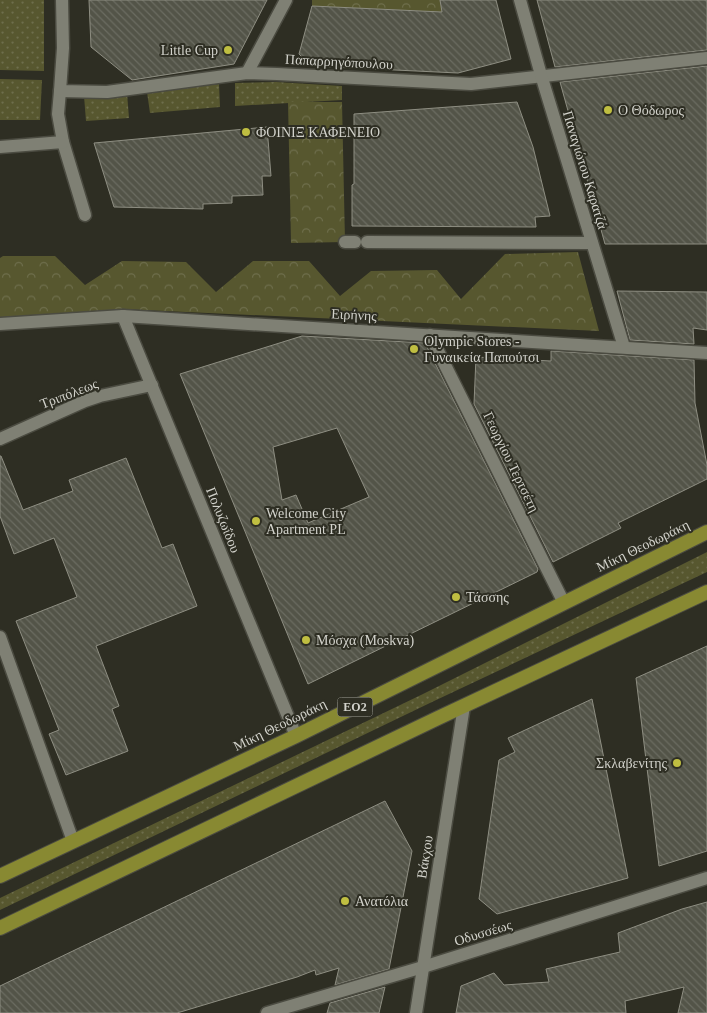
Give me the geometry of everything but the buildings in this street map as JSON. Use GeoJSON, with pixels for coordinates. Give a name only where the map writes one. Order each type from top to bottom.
{"type":"FeatureCollection","features":[{"type":"Feature","properties":{"kind":"highway","name":"Μίκη Θεοδωράκη"},"geometry":{"type":"LineString","coordinates":[[0,876],[296,736],[707,532]]}},
{"type":"Feature","properties":{"kind":"highway"},"geometry":{"type":"LineString","coordinates":[[0,928],[707,592]]}},
{"type":"Feature","properties":{"kind":"street"},"geometry":{"type":"LineString","coordinates":[[62,0],[62,48],[58,114],[62,142],[85,215]]}},
{"type":"Feature","properties":{"kind":"street"},"geometry":{"type":"LineString","coordinates":[[247,74],[286,0]]}},
{"type":"Feature","properties":{"kind":"street","name":"Παναγιώτου Καρατζά"},"geometry":{"type":"LineString","coordinates":[[520,0],[541,76],[624,347]]}},
{"type":"Feature","properties":{"kind":"street","name":"Παπαρρηγόπουλου"},"geometry":{"type":"LineString","coordinates":[[60,91],[107,92],[247,74],[471,84],[707,58]]}},
{"type":"Feature","properties":{"kind":"street"},"geometry":{"type":"LineString","coordinates":[[0,147],[62,142]]}},
{"type":"Feature","properties":{"kind":"street"},"geometry":{"type":"LineString","coordinates":[[356,242],[592,243]]}},
{"type":"Feature","properties":{"kind":"street","name":"Ειρήνης"},"geometry":{"type":"LineString","coordinates":[[0,324],[123,316],[707,353]]}},
{"type":"Feature","properties":{"kind":"street","name":"Πολυζωΐδου"},"geometry":{"type":"LineString","coordinates":[[123,316],[296,736]]}},
{"type":"Feature","properties":{"kind":"street","name":"Γεωργίου Τερτσέτη"},"geometry":{"type":"LineString","coordinates":[[430,335],[564,603]]}},
{"type":"Feature","properties":{"kind":"street","name":"Τριπόλεως"},"geometry":{"type":"LineString","coordinates":[[0,438],[84,401],[152,385]]}},
{"type":"Feature","properties":{"kind":"street"},"geometry":{"type":"LineString","coordinates":[[0,637],[73,842]]}},
{"type":"Feature","properties":{"kind":"street","name":"Βάκχου"},"geometry":{"type":"LineString","coordinates":[[416,1013],[464,706]]}},
{"type":"Feature","properties":{"kind":"street","name":"Οδυσσέως"},"geometry":{"type":"LineString","coordinates":[[267,1013],[423,968],[707,878]]}},
{"type":"Feature","properties":{"kind":"green space"},"geometry":{"type":"Polygon","coordinates":[[[0,0],[44,0],[44,71],[0,70],[0,0]]]}},
{"type":"Feature","properties":{"kind":"green space"},"geometry":{"type":"Polygon","coordinates":[[[312,0],[440,0],[442,12],[312,6],[312,0]]]}},
{"type":"Feature","properties":{"kind":"green space"},"geometry":{"type":"Polygon","coordinates":[[[0,79],[42,80],[40,120],[0,120],[0,79]]]}},
{"type":"Feature","properties":{"kind":"green space"},"geometry":{"type":"Polygon","coordinates":[[[276,82],[342,86],[342,100],[235,106],[235,83],[276,82]]]}},
{"type":"Feature","properties":{"kind":"green space"},"geometry":{"type":"Polygon","coordinates":[[[219,84],[220,107],[150,113],[147,92],[219,84]]]}},
{"type":"Feature","properties":{"kind":"green space"},"geometry":{"type":"Polygon","coordinates":[[[127,93],[129,118],[86,121],[84,96],[127,93]]]}},
{"type":"Feature","properties":{"kind":"green space"},"geometry":{"type":"Polygon","coordinates":[[[288,102],[342,102],[345,242],[291,243],[288,102]]]}},
{"type":"Feature","properties":{"kind":"green space"},"geometry":{"type":"Polygon","coordinates":[[[578,252],[599,331],[122,309],[0,319],[0,258],[3,256],[55,256],[85,285],[122,261],[186,262],[216,292],[253,261],[309,261],[340,296],[371,271],[437,270],[461,299],[505,254],[578,252]]]}},
{"type":"Feature","properties":{"kind":"green space"},"geometry":{"type":"Polygon","coordinates":[[[707,552],[707,572],[0,910],[0,898],[423,694],[707,552]]]}},
{"type":"Feature","properties":{"kind":"place","name":"Little Cup"},"geometry":{"type":"Point","coordinates":[228,50]}},
{"type":"Feature","properties":{"kind":"place","name":"Ο Θόδωρος"},"geometry":{"type":"Point","coordinates":[608,110]}},
{"type":"Feature","properties":{"kind":"place","name":"ΦΟΙΝΙΞ ΚΑΦΕΝΕΙΟ"},"geometry":{"type":"Point","coordinates":[246,132]}},
{"type":"Feature","properties":{"kind":"place","name":"Olympic Stores - Γυναικεία Παπούτσι"},"geometry":{"type":"Point","coordinates":[414,349]}},
{"type":"Feature","properties":{"kind":"place","name":"Welcome City Apartment PL"},"geometry":{"type":"Point","coordinates":[256,521]}},
{"type":"Feature","properties":{"kind":"place","name":"Τάσσης"},"geometry":{"type":"Point","coordinates":[456,597]}},
{"type":"Feature","properties":{"kind":"place","name":"Μόσχα (Moskva)"},"geometry":{"type":"Point","coordinates":[306,640]}},
{"type":"Feature","properties":{"kind":"place","name":"Σκλαβενίτης"},"geometry":{"type":"Point","coordinates":[677,763]}},
{"type":"Feature","properties":{"kind":"place","name":"Ανατόλια"},"geometry":{"type":"Point","coordinates":[345,901]}}]}
